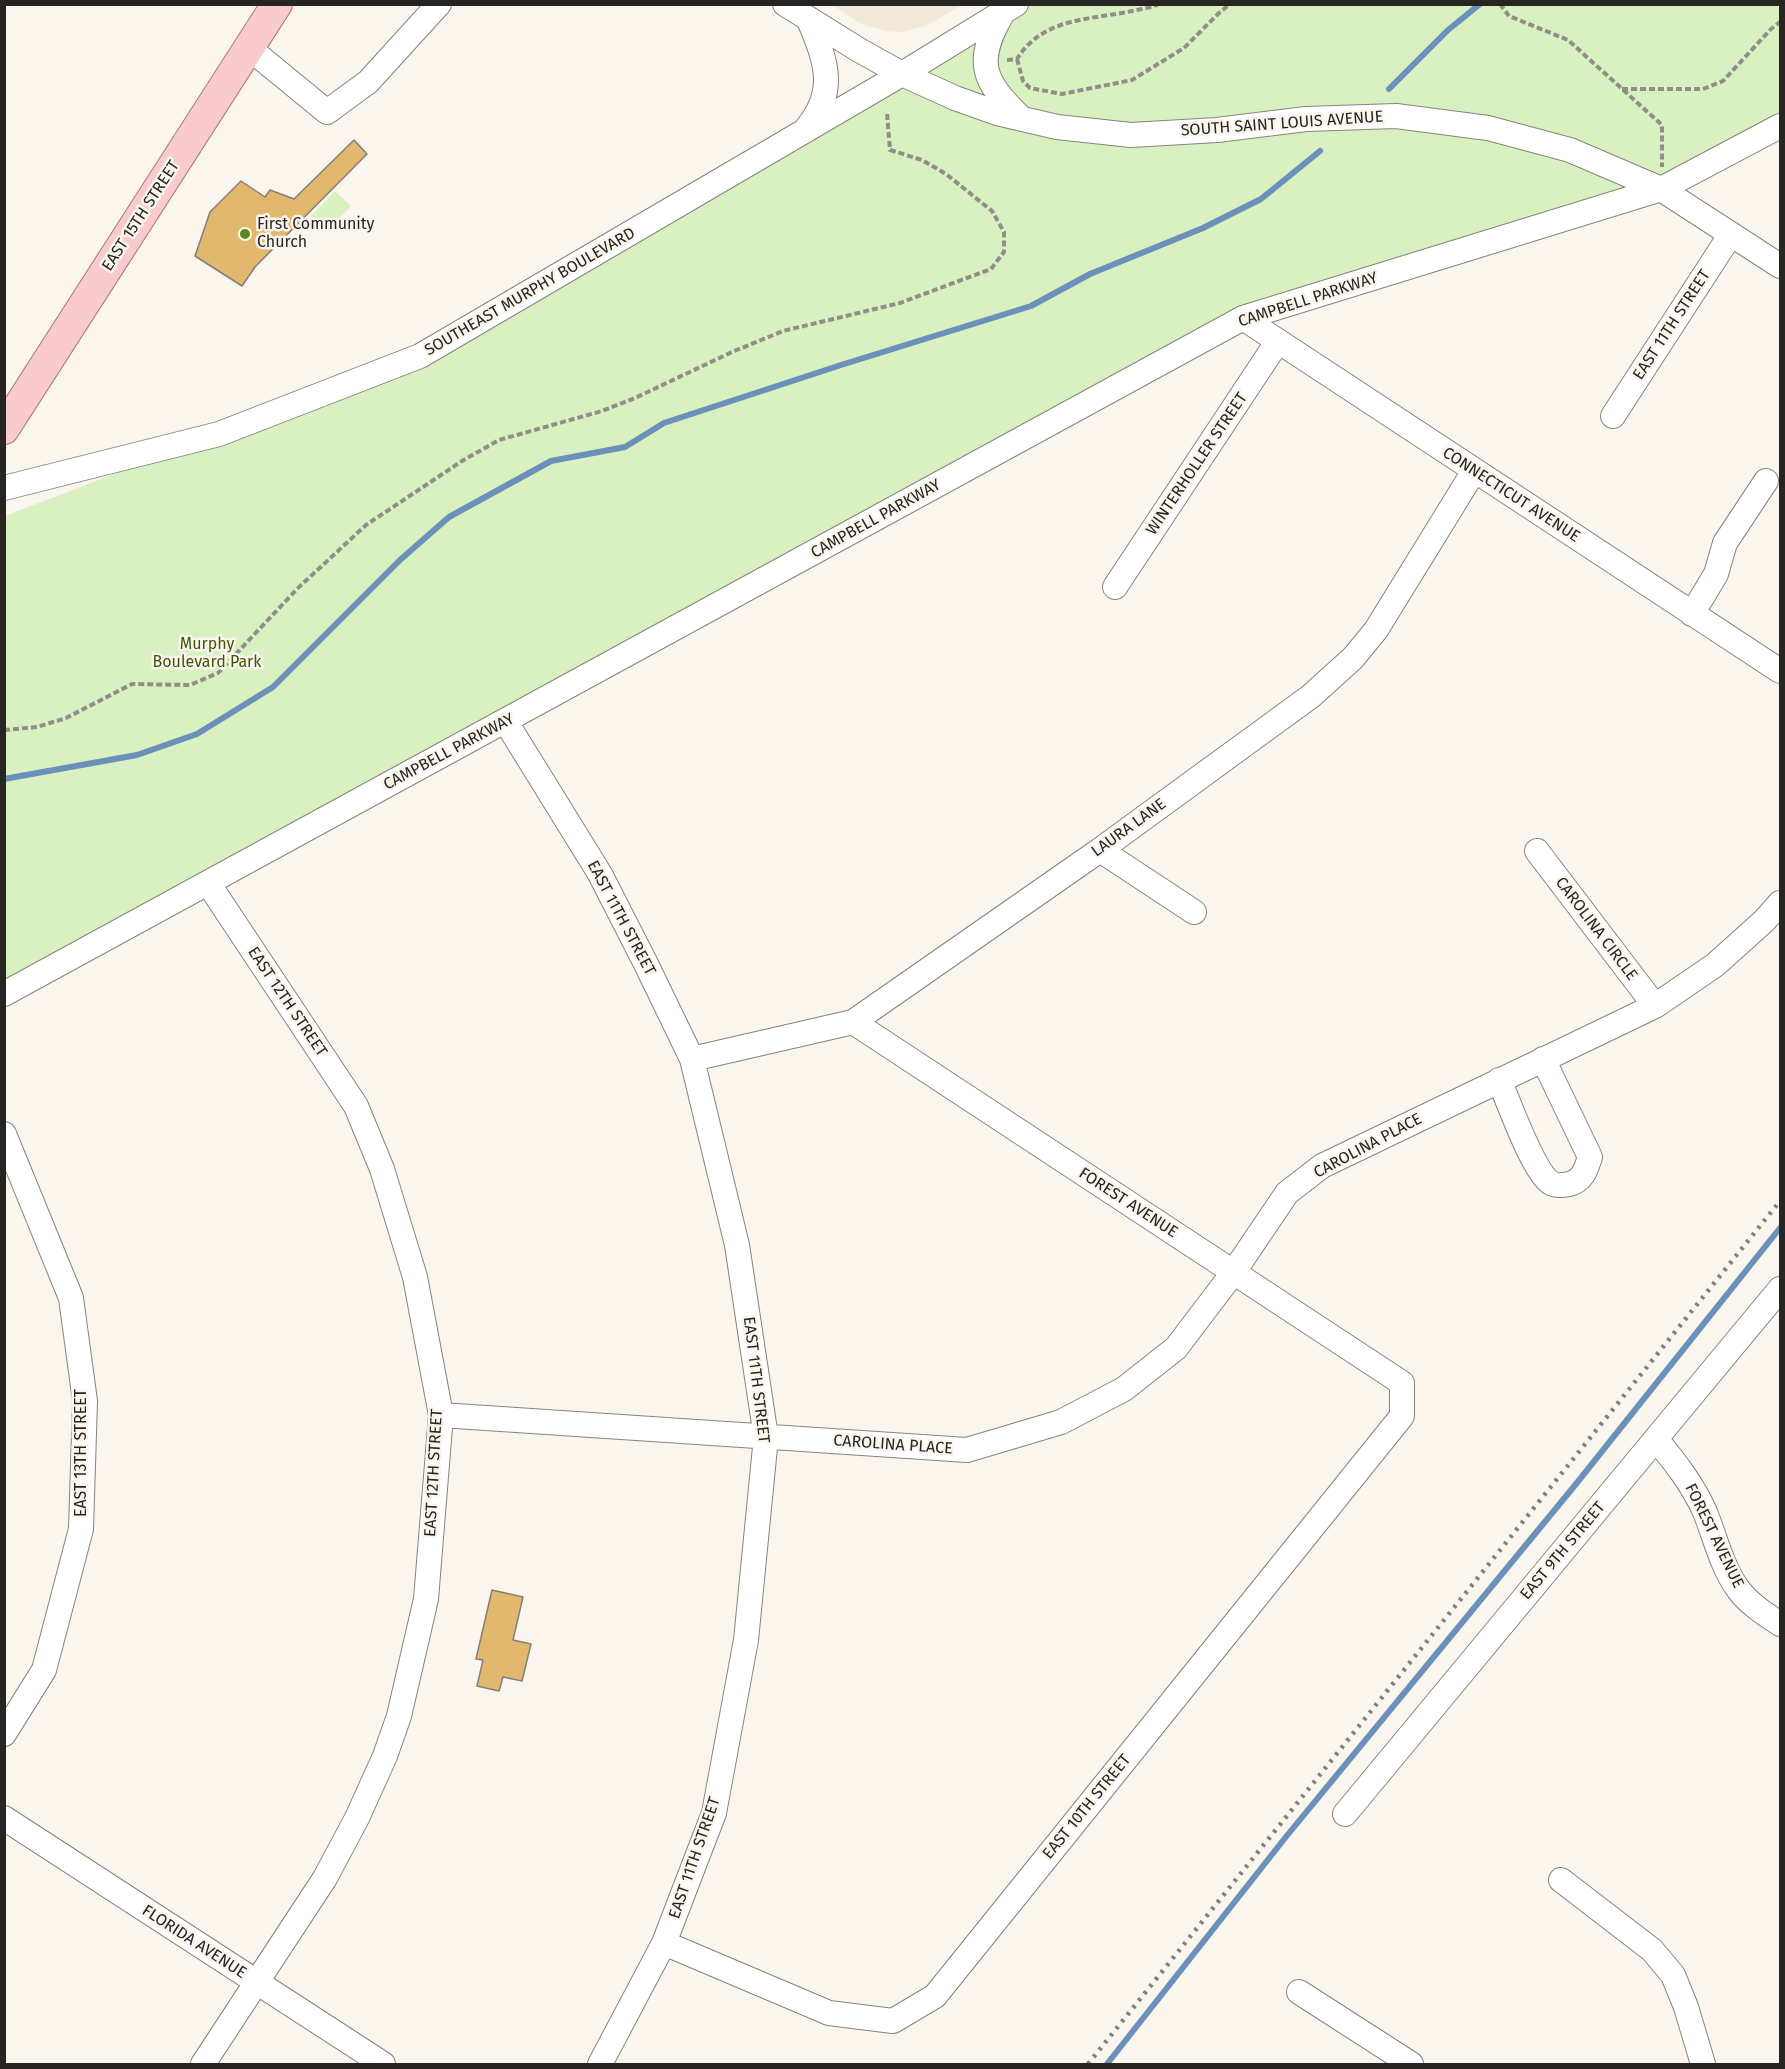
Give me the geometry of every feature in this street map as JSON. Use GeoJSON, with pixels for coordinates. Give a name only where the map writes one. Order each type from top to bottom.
{"type":"FeatureCollection","features":[{"type":"Feature","properties":{"kind":"main road","name":"EAST 15TH STREET"},"geometry":{"type":"LineString","coordinates":[[4,429],[277,4]]}},
{"type":"Feature","properties":{"kind":"street"},"geometry":{"type":"LineString","coordinates":[[249,48],[327,112],[368,82],[439,4]]}},
{"type":"Feature","properties":{"kind":"street"},"geometry":{"type":"LineString","coordinates":[[785,4],[835,37],[902,74]]}},
{"type":"Feature","properties":{"kind":"street"},"geometry":{"type":"LineString","coordinates":[[1010,9],[987,42],[986,69],[1004,102],[1021,118]]}},
{"type":"Feature","properties":{"kind":"street","name":"SOUTHEAST MURPHY BOULEVARD"},"geometry":{"type":"LineString","coordinates":[[4,488],[219,434],[420,357],[1010,9]]}},
{"type":"Feature","properties":{"kind":"street"},"geometry":{"type":"LineString","coordinates":[[804,131],[821,108],[826,91],[823,54],[809,20]]}},
{"type":"Feature","properties":{"kind":"street","name":"SOUTH SAINT LOUIS AVENUE"},"geometry":{"type":"LineString","coordinates":[[902,74],[955,98],[997,113],[1057,127],[1131,135],[1217,130],[1306,119],[1396,116],[1488,128],[1570,150],[1662,189],[1780,267]]}},
{"type":"Feature","properties":{"kind":"street","name":"CAMPBELL PARKWAY"},"geometry":{"type":"LineString","coordinates":[[4,994],[1243,318],[1662,189],[1780,126]]}},
{"type":"Feature","properties":{"kind":"street","name":"EAST 11TH STREET"},"geometry":{"type":"LineString","coordinates":[[1614,416],[1731,234]]}},
{"type":"Feature","properties":{"kind":"street","name":"CONNECTICUT AVENUE"},"geometry":{"type":"LineString","coordinates":[[1243,318],[1780,671]]}},
{"type":"Feature","properties":{"kind":"street","name":"WINTERHOLLER STREET"},"geometry":{"type":"LineString","coordinates":[[1115,587],[1278,341]]}},
{"type":"Feature","properties":{"kind":"street","name":"LAURA LANE"},"geometry":{"type":"LineString","coordinates":[[692,1059],[853,1022],[1100,850],[1311,696],[1353,658],[1376,630],[1474,471]]}},
{"type":"Feature","properties":{"kind":"street"},"geometry":{"type":"LineString","coordinates":[[1692,614],[1716,574],[1725,543],[1766,481]]}},
{"type":"Feature","properties":{"kind":"street","name":"EAST 11TH STREET"},"geometry":{"type":"LineString","coordinates":[[506,722],[600,874],[692,1059],[737,1245],[766,1437],[746,1640],[714,1813],[664,1943],[600,2064]]}},
{"type":"Feature","properties":{"kind":"street"},"geometry":{"type":"LineString","coordinates":[[1100,850],[1194,912]]}},
{"type":"Feature","properties":{"kind":"street","name":"CAROLINA CIRCLE"},"geometry":{"type":"LineString","coordinates":[[1537,851],[1655,1006]]}},
{"type":"Feature","properties":{"kind":"street","name":"EAST 12TH STREET"},"geometry":{"type":"LineString","coordinates":[[203,2064],[325,1878],[357,1818],[385,1756],[399,1716],[426,1599],[441,1415],[415,1277],[382,1168],[356,1106],[208,882]]}},
{"type":"Feature","properties":{"kind":"street","name":"CAROLINA PLACE"},"geometry":{"type":"LineString","coordinates":[[441,1415],[967,1450],[1061,1422],[1124,1389],[1176,1348],[1233,1273],[1287,1193],[1322,1166],[1655,1006],[1715,965],[1764,921],[1780,903]]}},
{"type":"Feature","properties":{"kind":"street","name":"FOREST AVENUE"},"geometry":{"type":"LineString","coordinates":[[853,1022],[1402,1383]]}},
{"type":"Feature","properties":{"kind":"street"},"geometry":{"type":"LineString","coordinates":[[1499,1080],[1537,1167],[1552,1184],[1563,1186],[1577,1182],[1586,1171],[1590,1157],[1543,1059]]}},
{"type":"Feature","properties":{"kind":"street","name":"EAST 13TH STREET"},"geometry":{"type":"LineString","coordinates":[[4,1134],[71,1298],[85,1401],[81,1529],[44,1670],[4,1734]]}},
{"type":"Feature","properties":{"kind":"street","name":"EAST 9TH STREET"},"geometry":{"type":"LineString","coordinates":[[1346,1814],[1780,1289]]}},
{"type":"Feature","properties":{"kind":"street","name":"EAST 10TH STREET"},"geometry":{"type":"LineString","coordinates":[[664,1943],[829,2013],[893,2021],[935,1996],[1402,1416],[1402,1383]]}},
{"type":"Feature","properties":{"kind":"street","name":"FOREST AVENUE"},"geometry":{"type":"LineString","coordinates":[[1656,1439],[1689,1481],[1738,1589],[1755,1606],[1780,1624]]}},
{"type":"Feature","properties":{"kind":"street","name":"FLORIDA AVENUE"},"geometry":{"type":"LineString","coordinates":[[4,1818],[383,2064]]}},
{"type":"Feature","properties":{"kind":"street"},"geometry":{"type":"LineString","coordinates":[[1561,1880],[1652,1950],[1673,1975],[1686,2007],[1703,2064]]}},
{"type":"Feature","properties":{"kind":"street"},"geometry":{"type":"LineString","coordinates":[[1299,1992],[1411,2064]]}},
{"type":"Feature","properties":{"kind":"path"},"geometry":{"type":"LineString","coordinates":[[1159,4],[1126,13],[1064,23],[1043,32],[1024,48],[1017,59],[1023,81],[1030,88],[1062,94],[1132,80],[1184,48],[1230,4]]}},
{"type":"Feature","properties":{"kind":"path"},"geometry":{"type":"LineString","coordinates":[[1500,4],[1509,16],[1568,40],[1662,125],[1662,189]]}},
{"type":"Feature","properties":{"kind":"path"},"geometry":{"type":"LineString","coordinates":[[1622,89],[1703,89],[1723,81],[1780,22]]}},
{"type":"Feature","properties":{"kind":"path"},"geometry":{"type":"LineString","coordinates":[[1006,60],[1017,59]]}},
{"type":"Feature","properties":{"kind":"path"},"geometry":{"type":"LineString","coordinates":[[4,729],[37,727],[66,718],[132,684],[190,685],[218,673],[298,588],[366,525],[462,461],[499,440],[602,411],[783,331],[900,303],[991,269],[1004,252],[1004,232],[992,211],[946,174],[922,160],[890,150],[887,113]]}},
{"type":"Feature","properties":{"kind":"shaded area"},"geometry":{"type":"Polygon","coordinates":[[[832,5],[962,5],[926,26],[901,32],[863,25],[832,5]]]}},
{"type":"Feature","properties":{"kind":"green space","name":"Murphy Boulevard Park"},"geometry":{"type":"Polygon","coordinates":[[[1016,5],[1780,5],[1780,126],[1661,189],[1243,318],[5,994],[5,516],[420,356],[1016,5]]]}},
{"type":"Feature","properties":{"kind":"green space"},"geometry":{"type":"Polygon","coordinates":[[[335,191],[351,206],[325,232],[310,217],[335,191]]]}},
{"type":"Feature","properties":{"kind":"building","name":"First Community Church"},"geometry":{"type":"Polygon","coordinates":[[[354,140],[367,154],[255,267],[242,286],[195,256],[210,212],[241,181],[265,197],[270,190],[294,199],[354,140]]]}},
{"type":"Feature","properties":{"kind":"building"},"geometry":{"type":"Polygon","coordinates":[[[492,1590],[523,1597],[513,1640],[531,1644],[522,1681],[503,1677],[499,1691],[477,1686],[483,1660],[476,1659],[492,1590]]]}},
{"type":"Feature","properties":{"kind":"waterway"},"geometry":{"type":"LineString","coordinates":[[1389,89],[1448,30],[1480,4]]}},
{"type":"Feature","properties":{"kind":"waterway"},"geometry":{"type":"LineString","coordinates":[[4,779],[137,755],[197,734],[273,687],[400,560],[449,517],[551,461],[625,447],[664,423],[1031,306],[1090,274],[1203,228],[1261,199],[1320,151]]}},
{"type":"Feature","properties":{"kind":"waterway"},"geometry":{"type":"LineString","coordinates":[[1107,2064],[1285,1838],[1576,1484],[1780,1228]]}},
{"type":"Feature","properties":{"kind":"railway"},"geometry":{"type":"LineString","coordinates":[[1088,2064],[1780,1201]]}},
{"type":"Feature","properties":{"kind":"place","name":"First Community Church"},"geometry":{"type":"Point","coordinates":[245,234]}}]}
